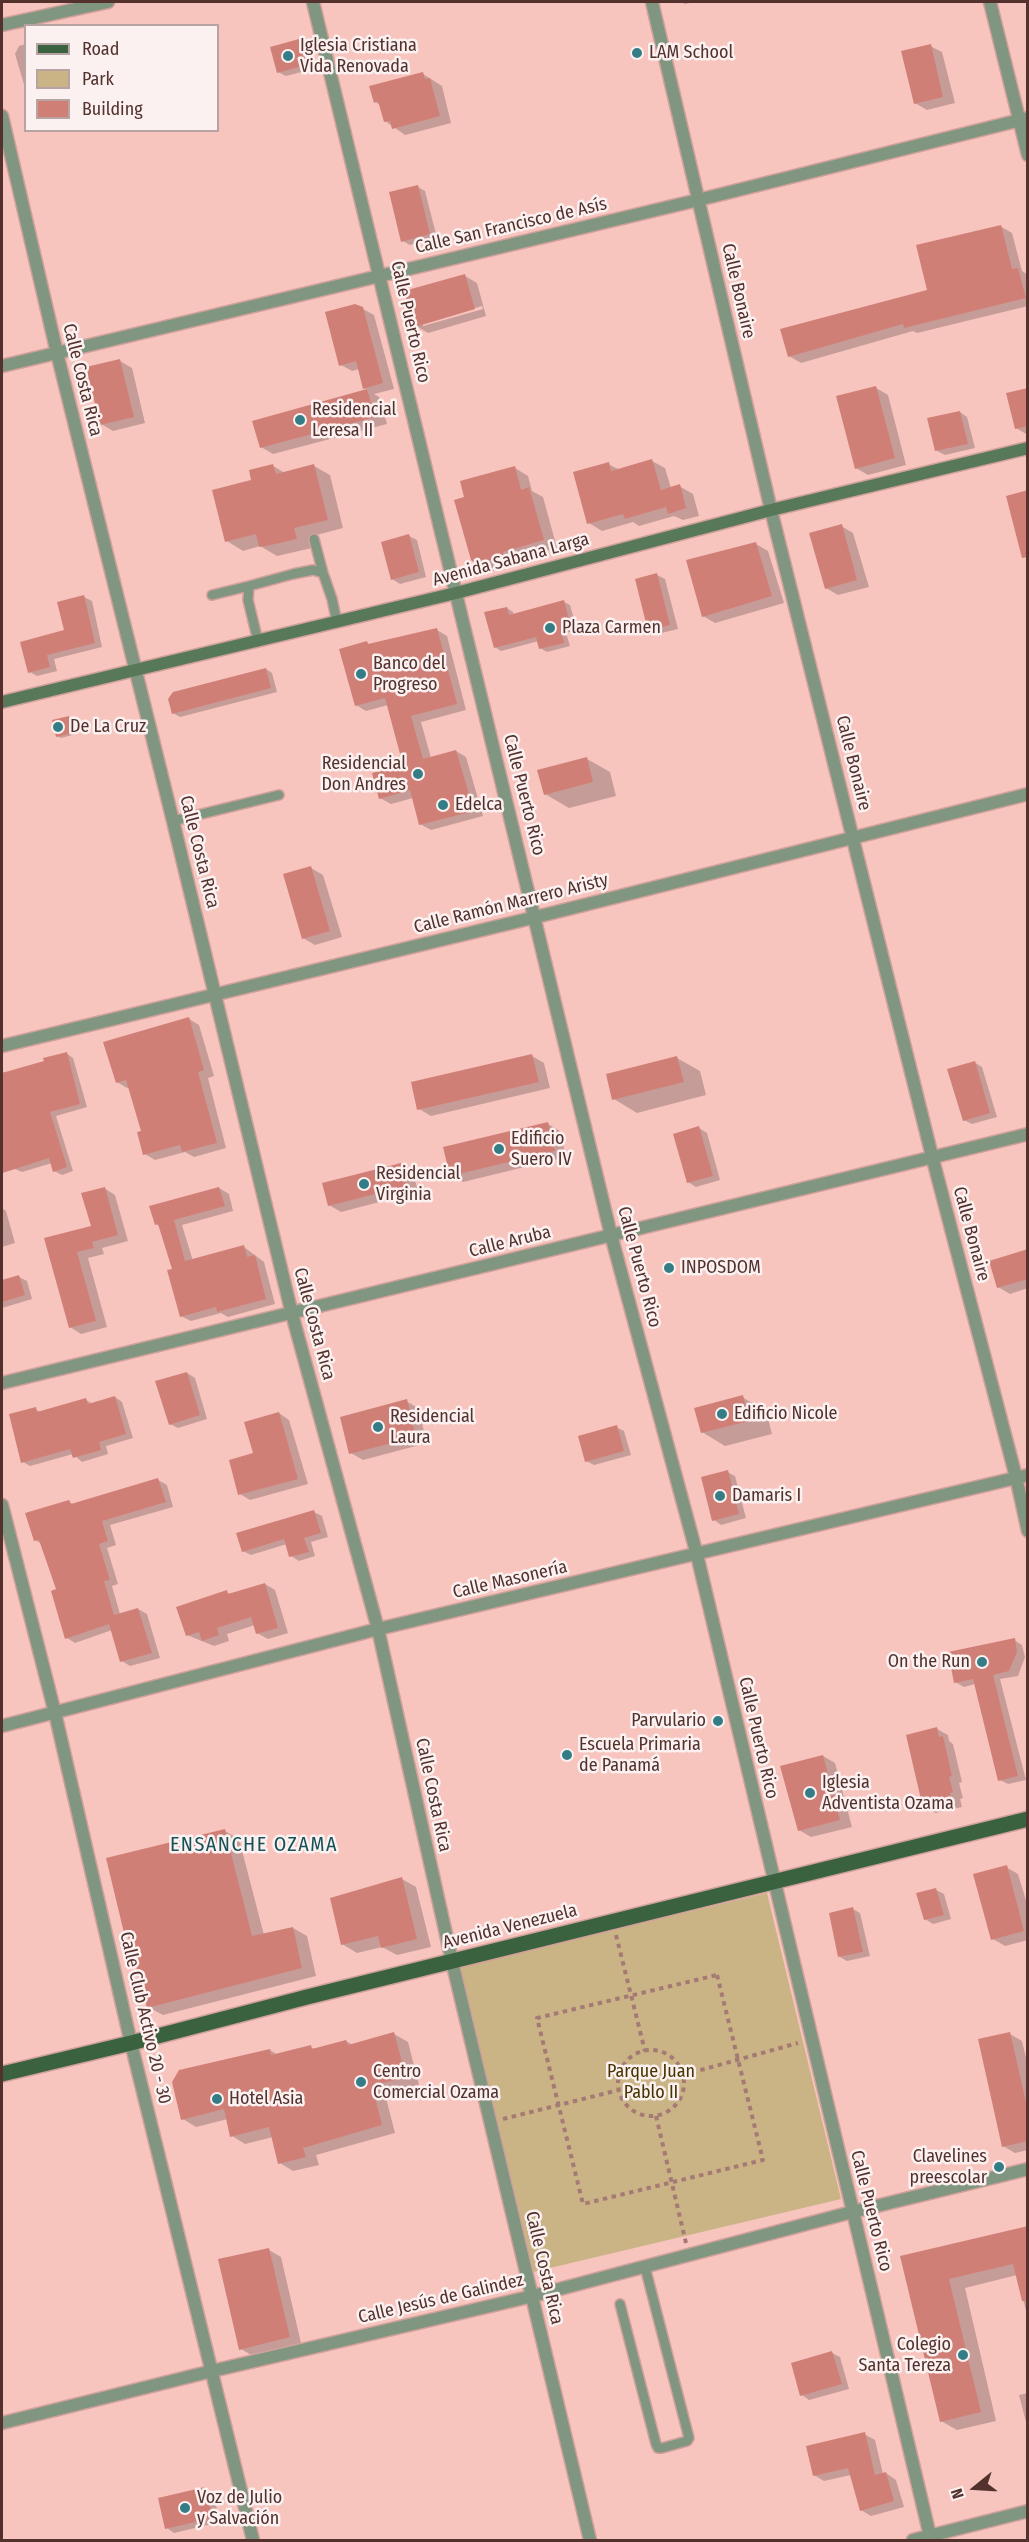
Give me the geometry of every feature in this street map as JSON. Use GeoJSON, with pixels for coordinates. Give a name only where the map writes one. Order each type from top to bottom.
{"type":"FeatureCollection","features":[{"type":"Feature","properties":{"kind":"main road","name":"Avenida Sabana Larga"},"geometry":{"type":"LineString","coordinates":[[2,702],[456,594],[771,510],[1028,448]]}},
{"type":"Feature","properties":{"kind":"main road","name":"Avenida Venezuela"},"geometry":{"type":"LineString","coordinates":[[2,2074],[1028,1819]]}},
{"type":"Feature","properties":{"kind":"street"},"geometry":{"type":"LineString","coordinates":[[2,25],[108,2]]}},
{"type":"Feature","properties":{"kind":"street","name":"Calle Puerto Rico"},"geometry":{"type":"LineString","coordinates":[[313,2],[536,917],[611,1235],[697,1555],[773,1884],[930,2539]]}},
{"type":"Feature","properties":{"kind":"street","name":"Calle Bonaire"},"geometry":{"type":"LineString","coordinates":[[652,2],[771,510],[932,1156],[1022,1476],[1028,1531]]}},
{"type":"Feature","properties":{"kind":"street"},"geometry":{"type":"LineString","coordinates":[[990,2],[1023,119],[1028,155]]}},
{"type":"Feature","properties":{"kind":"street","name":"Calle Costa Rica"},"geometry":{"type":"LineString","coordinates":[[2,116],[57,353],[292,1314],[378,1629],[452,1961],[590,2541]]}},
{"type":"Feature","properties":{"kind":"street","name":"Calle San Francisco de Asís"},"geometry":{"type":"LineString","coordinates":[[2,366],[698,200],[1023,119]]}},
{"type":"Feature","properties":{"kind":"street","name":"Calle Ramón Marrero Aristy"},"geometry":{"type":"LineString","coordinates":[[2,1046],[536,917],[1028,794]]}},
{"type":"Feature","properties":{"kind":"street","name":"Calle Aruba"},"geometry":{"type":"LineString","coordinates":[[2,1383],[1028,1134]]}},
{"type":"Feature","properties":{"kind":"street","name":"Calle Masonería"},"geometry":{"type":"LineString","coordinates":[[2,1726],[378,1629],[1022,1476]]}},
{"type":"Feature","properties":{"kind":"street","name":"Calle Club Activo 20 - 30"},"geometry":{"type":"LineString","coordinates":[[2,1504],[56,1713],[131,2043],[253,2541]]}},
{"type":"Feature","properties":{"kind":"street","name":"Calle Jesús de Galindez"},"geometry":{"type":"LineString","coordinates":[[2,2423],[533,2296],[852,2212],[1028,2169]]}},
{"type":"Feature","properties":{"kind":"street"},"geometry":{"type":"LineString","coordinates":[[913,2541],[930,2539],[1028,2511]]}},
{"type":"Feature","properties":{"kind":"lane"},"geometry":{"type":"LineString","coordinates":[[314,539],[323,573],[333,598],[337,622]]}},
{"type":"Feature","properties":{"kind":"lane"},"geometry":{"type":"LineString","coordinates":[[212,596],[313,570],[323,573]]}},
{"type":"Feature","properties":{"kind":"lane"},"geometry":{"type":"LineString","coordinates":[[249,586],[248,600],[258,641]]}},
{"type":"Feature","properties":{"kind":"lane"},"geometry":{"type":"LineString","coordinates":[[173,821],[279,795]]}},
{"type":"Feature","properties":{"kind":"lane"},"geometry":{"type":"LineString","coordinates":[[620,2304],[656,2444],[658,2448],[662,2448],[687,2441],[689,2438],[645,2267]]}},
{"type":"Feature","properties":{"kind":"path"},"geometry":{"type":"LineString","coordinates":[[613,1921],[645,2050]]}},
{"type":"Feature","properties":{"kind":"path"},"geometry":{"type":"LineString","coordinates":[[717,1975],[738,2059],[763,2160],[583,2204],[537,2018],[717,1975]]}},
{"type":"Feature","properties":{"kind":"path"},"geometry":{"type":"LineString","coordinates":[[683,2075],[811,2040]]}},
{"type":"Feature","properties":{"kind":"path"},"geometry":{"type":"LineString","coordinates":[[645,2050],[664,2053],[679,2066],[683,2075],[684,2085],[678,2103],[671,2110],[656,2116],[635,2112],[628,2106],[619,2090],[621,2069],[627,2061],[645,2050]]}},
{"type":"Feature","properties":{"kind":"path"},"geometry":{"type":"LineString","coordinates":[[490,2122],[619,2090]]}},
{"type":"Feature","properties":{"kind":"path"},"geometry":{"type":"LineString","coordinates":[[656,2116],[689,2255]]}},
{"type":"Feature","properties":{"kind":"green space","name":"Parque Juan Pablo II"},"geometry":{"type":"Polygon","coordinates":[[[767,1893],[841,2199],[533,2272],[460,1967],[767,1893]]]}},
{"type":"Feature","properties":{"kind":"building","name":"Iglesia Cristiana Vida Renovada"},"geometry":{"type":"Polygon","coordinates":[[[299,39],[306,65],[277,73],[270,47],[299,39]]]}},
{"type":"Feature","properties":{"kind":"building"},"geometry":{"type":"Polygon","coordinates":[[[931,44],[943,97],[914,104],[901,51],[931,44]]]}},
{"type":"Feature","properties":{"kind":"building"},"geometry":{"type":"Polygon","coordinates":[[[423,72],[425,79],[430,78],[440,116],[392,129],[390,121],[384,122],[378,101],[374,103],[369,86],[423,72]]]}},
{"type":"Feature","properties":{"kind":"building"},"geometry":{"type":"Polygon","coordinates":[[[418,185],[430,234],[401,242],[389,192],[418,185]]]}},
{"type":"Feature","properties":{"kind":"building"},"geometry":{"type":"Polygon","coordinates":[[[1001,225],[1012,269],[1018,268],[1026,298],[904,328],[903,324],[788,357],[780,329],[927,290],[916,245],[1001,225]]]}},
{"type":"Feature","properties":{"kind":"building"},"geometry":{"type":"Polygon","coordinates":[[[465,274],[475,309],[415,327],[404,291],[465,274]]]}},
{"type":"Feature","properties":{"kind":"building"},"geometry":{"type":"Polygon","coordinates":[[[355,304],[363,307],[383,383],[363,389],[356,361],[339,366],[325,312],[355,304]]]}},
{"type":"Feature","properties":{"kind":"building"},"geometry":{"type":"Polygon","coordinates":[[[120,359],[134,417],[100,425],[86,367],[120,359]]]}},
{"type":"Feature","properties":{"kind":"building"},"geometry":{"type":"Polygon","coordinates":[[[876,386],[895,458],[855,469],[836,396],[876,386]]]}},
{"type":"Feature","properties":{"kind":"building"},"geometry":{"type":"Polygon","coordinates":[[[1028,388],[1028,426],[1015,429],[1006,393],[1028,388]]]}},
{"type":"Feature","properties":{"kind":"building","name":"Residencial Leresa II"},"geometry":{"type":"Polygon","coordinates":[[[367,389],[375,417],[260,448],[252,421],[367,389]]]}},
{"type":"Feature","properties":{"kind":"building"},"geometry":{"type":"Polygon","coordinates":[[[960,411],[968,444],[935,451],[927,418],[960,411]]]}},
{"type":"Feature","properties":{"kind":"building"},"geometry":{"type":"Polygon","coordinates":[[[652,459],[661,490],[680,484],[686,508],[668,514],[666,507],[625,519],[623,514],[587,524],[573,472],[609,462],[611,471],[652,459]]]}},
{"type":"Feature","properties":{"kind":"building"},"geometry":{"type":"Polygon","coordinates":[[[273,464],[276,474],[314,464],[328,520],[294,528],[297,539],[271,545],[259,547],[256,534],[225,542],[212,490],[251,480],[249,470],[273,464]]]}},
{"type":"Feature","properties":{"kind":"building"},"geometry":{"type":"Polygon","coordinates":[[[515,466],[521,490],[529,487],[544,540],[503,552],[504,556],[477,564],[471,560],[454,500],[464,497],[460,481],[515,466]]]}},
{"type":"Feature","properties":{"kind":"building"},"geometry":{"type":"Polygon","coordinates":[[[1028,490],[1028,557],[1022,558],[1006,496],[1028,490]]]}},
{"type":"Feature","properties":{"kind":"building"},"geometry":{"type":"Polygon","coordinates":[[[842,524],[857,580],[825,589],[809,533],[842,524]]]}},
{"type":"Feature","properties":{"kind":"building"},"geometry":{"type":"Polygon","coordinates":[[[409,534],[419,572],[391,580],[381,542],[409,534]]]}},
{"type":"Feature","properties":{"kind":"building"},"geometry":{"type":"Polygon","coordinates":[[[756,542],[772,596],[702,617],[686,560],[756,542]]]}},
{"type":"Feature","properties":{"kind":"building"},"geometry":{"type":"Polygon","coordinates":[[[657,573],[670,625],[648,631],[635,579],[657,573]]]}},
{"type":"Feature","properties":{"kind":"building"},"geometry":{"type":"Polygon","coordinates":[[[84,595],[95,643],[47,655],[50,667],[28,673],[20,642],[64,630],[57,602],[84,595]]]}},
{"type":"Feature","properties":{"kind":"building"},"geometry":{"type":"Polygon","coordinates":[[[564,600],[571,627],[561,629],[564,643],[539,649],[536,637],[494,648],[484,612],[507,607],[509,615],[564,600]]]}},
{"type":"Feature","properties":{"kind":"building"},"geometry":{"type":"Polygon","coordinates":[[[437,628],[457,704],[411,716],[423,759],[456,750],[474,811],[419,825],[410,790],[379,799],[372,773],[403,765],[385,698],[355,706],[339,649],[367,641],[368,644],[437,628]]]}},
{"type":"Feature","properties":{"kind":"building"},"geometry":{"type":"Polygon","coordinates":[[[266,668],[271,688],[172,714],[168,699],[173,692],[266,668]]]}},
{"type":"Feature","properties":{"kind":"building"},"geometry":{"type":"Polygon","coordinates":[[[69,716],[73,733],[56,737],[52,720],[69,716]]]}},
{"type":"Feature","properties":{"kind":"building"},"geometry":{"type":"Polygon","coordinates":[[[587,757],[593,782],[544,795],[537,770],[587,757]]]}},
{"type":"Feature","properties":{"kind":"building"},"geometry":{"type":"Polygon","coordinates":[[[311,866],[330,931],[302,939],[283,874],[311,866]]]}},
{"type":"Feature","properties":{"kind":"building"},"geometry":{"type":"Polygon","coordinates":[[[189,1017],[204,1070],[198,1072],[217,1143],[182,1152],[180,1145],[143,1155],[137,1132],[141,1131],[126,1080],[116,1083],[103,1042],[189,1017]]]}},
{"type":"Feature","properties":{"kind":"building"},"geometry":{"type":"Polygon","coordinates":[[[67,1052],[80,1104],[50,1112],[67,1167],[53,1172],[49,1158],[2,1173],[2,1073],[67,1052]]]}},
{"type":"Feature","properties":{"kind":"building"},"geometry":{"type":"Polygon","coordinates":[[[532,1054],[539,1082],[417,1110],[411,1082],[532,1054]]]}},
{"type":"Feature","properties":{"kind":"building"},"geometry":{"type":"Polygon","coordinates":[[[677,1056],[684,1082],[612,1100],[606,1074],[677,1056]]]}},
{"type":"Feature","properties":{"kind":"building"},"geometry":{"type":"Polygon","coordinates":[[[975,1061],[990,1113],[963,1121],[947,1069],[975,1061]]]}},
{"type":"Feature","properties":{"kind":"building","name":"Edificio Suero IV"},"geometry":{"type":"Polygon","coordinates":[[[548,1122],[555,1151],[450,1176],[443,1147],[548,1122]]]}},
{"type":"Feature","properties":{"kind":"building"},"geometry":{"type":"Polygon","coordinates":[[[699,1126],[713,1176],[687,1183],[673,1134],[699,1126]]]}},
{"type":"Feature","properties":{"kind":"building","name":"Residencial Virginia"},"geometry":{"type":"Polygon","coordinates":[[[401,1163],[407,1186],[328,1206],[322,1183],[401,1163]]]}},
{"type":"Feature","properties":{"kind":"building"},"geometry":{"type":"Polygon","coordinates":[[[105,1187],[118,1235],[92,1242],[94,1248],[77,1252],[96,1321],[69,1328],[44,1238],[91,1226],[81,1193],[105,1187]]]}},
{"type":"Feature","properties":{"kind":"building"},"geometry":{"type":"Polygon","coordinates":[[[219,1187],[225,1206],[174,1220],[185,1261],[244,1245],[247,1257],[255,1255],[266,1299],[217,1312],[216,1307],[180,1317],[167,1270],[172,1269],[158,1224],[155,1225],[149,1206],[219,1187]]]}},
{"type":"Feature","properties":{"kind":"building"},"geometry":{"type":"Polygon","coordinates":[[[1028,1249],[1028,1279],[997,1288],[989,1261],[1028,1249]]]}},
{"type":"Feature","properties":{"kind":"building"},"geometry":{"type":"Polygon","coordinates":[[[19,1275],[25,1295],[2,1302],[2,1280],[19,1275]]]}},
{"type":"Feature","properties":{"kind":"building"},"geometry":{"type":"Polygon","coordinates":[[[187,1372],[200,1415],[169,1425],[155,1381],[187,1372]]]}},
{"type":"Feature","properties":{"kind":"building","name":"Edificio Nicole"},"geometry":{"type":"Polygon","coordinates":[[[743,1395],[749,1421],[701,1433],[694,1408],[743,1395]]]}},
{"type":"Feature","properties":{"kind":"building"},"geometry":{"type":"Polygon","coordinates":[[[115,1396],[126,1434],[99,1442],[101,1450],[73,1458],[70,1449],[21,1463],[9,1414],[36,1407],[37,1412],[86,1398],[88,1404],[115,1396]]]}},
{"type":"Feature","properties":{"kind":"building","name":"Residencial Laura"},"geometry":{"type":"Polygon","coordinates":[[[407,1399],[416,1437],[349,1454],[340,1417],[407,1399]]]}},
{"type":"Feature","properties":{"kind":"building"},"geometry":{"type":"Polygon","coordinates":[[[279,1412],[298,1479],[238,1495],[229,1460],[253,1453],[244,1422],[279,1412]]]}},
{"type":"Feature","properties":{"kind":"building"},"geometry":{"type":"Polygon","coordinates":[[[617,1425],[624,1451],[585,1462],[578,1436],[617,1425]]]}},
{"type":"Feature","properties":{"kind":"building","name":"Damaris I"},"geometry":{"type":"Polygon","coordinates":[[[728,1470],[739,1514],[712,1521],[701,1477],[728,1470]]]}},
{"type":"Feature","properties":{"kind":"building"},"geometry":{"type":"Polygon","coordinates":[[[158,1478],[166,1502],[102,1521],[108,1541],[99,1544],[110,1580],[104,1581],[114,1615],[138,1608],[152,1653],[120,1662],[109,1624],[65,1639],[51,1591],[56,1589],[39,1540],[34,1541],[25,1513],[69,1500],[71,1504],[158,1478]]]}},
{"type":"Feature","properties":{"kind":"building"},"geometry":{"type":"Polygon","coordinates":[[[314,1510],[321,1533],[304,1538],[309,1552],[289,1557],[284,1539],[242,1552],[236,1533],[314,1510]]]}},
{"type":"Feature","properties":{"kind":"building"},"geometry":{"type":"Polygon","coordinates":[[[265,1583],[278,1628],[256,1634],[251,1617],[217,1628],[219,1635],[202,1641],[199,1632],[186,1636],[176,1607],[227,1590],[228,1594],[265,1583]]]}},
{"type":"Feature","properties":{"kind":"building"},"geometry":{"type":"Polygon","coordinates":[[[1015,1638],[1017,1652],[1009,1671],[993,1675],[1018,1776],[998,1781],[973,1679],[954,1683],[948,1652],[1015,1638]]]}},
{"type":"Feature","properties":{"kind":"building"},"geometry":{"type":"Polygon","coordinates":[[[937,1727],[939,1737],[943,1736],[952,1776],[949,1777],[953,1792],[950,1793],[952,1801],[923,1808],[906,1735],[937,1727]]]}},
{"type":"Feature","properties":{"kind":"building","name":"Iglesia Adventista Ozama"},"geometry":{"type":"Polygon","coordinates":[[[823,1755],[840,1820],[798,1831],[780,1766],[823,1755]]]}},
{"type":"Feature","properties":{"kind":"building"},"geometry":{"type":"Polygon","coordinates":[[[225,1829],[252,1936],[293,1927],[302,1968],[147,2008],[128,1936],[125,1937],[106,1858],[225,1829]]]}},
{"type":"Feature","properties":{"kind":"building"},"geometry":{"type":"Polygon","coordinates":[[[1007,1865],[1024,1931],[991,1940],[973,1874],[1007,1865]]]}},
{"type":"Feature","properties":{"kind":"building"},"geometry":{"type":"Polygon","coordinates":[[[402,1877],[417,1939],[381,1948],[378,1936],[341,1945],[330,1898],[402,1877]]]}},
{"type":"Feature","properties":{"kind":"building"},"geometry":{"type":"Polygon","coordinates":[[[936,1888],[944,1915],[924,1920],[916,1893],[936,1888]]]}},
{"type":"Feature","properties":{"kind":"building"},"geometry":{"type":"Polygon","coordinates":[[[853,1907],[863,1952],[838,1957],[829,1913],[853,1907]]]}},
{"type":"Feature","properties":{"kind":"building"},"geometry":{"type":"Polygon","coordinates":[[[394,2032],[406,2077],[372,2086],[382,2125],[303,2148],[306,2157],[278,2164],[269,2127],[230,2137],[224,2109],[181,2120],[172,2082],[179,2070],[270,2049],[271,2055],[311,2045],[312,2049],[346,2040],[348,2045],[394,2032]]]}},
{"type":"Feature","properties":{"kind":"building"},"geometry":{"type":"Polygon","coordinates":[[[1010,2032],[1028,2111],[1028,2141],[1002,2147],[978,2039],[1010,2032]]]}},
{"type":"Feature","properties":{"kind":"building"},"geometry":{"type":"Polygon","coordinates":[[[1028,2226],[1028,2301],[1022,2301],[1013,2264],[949,2279],[981,2412],[940,2422],[900,2256],[1028,2226]]]}},
{"type":"Feature","properties":{"kind":"building"},"geometry":{"type":"Polygon","coordinates":[[[269,2248],[290,2337],[239,2350],[218,2259],[269,2248]]]}},
{"type":"Feature","properties":{"kind":"building"},"geometry":{"type":"Polygon","coordinates":[[[832,2351],[842,2384],[800,2396],[791,2363],[832,2351]]]}},
{"type":"Feature","properties":{"kind":"building"},"geometry":{"type":"Polygon","coordinates":[[[865,2432],[875,2475],[886,2472],[894,2501],[860,2511],[848,2468],[813,2476],[806,2446],[865,2432]]]}},
{"type":"Feature","properties":{"kind":"building","name":"Voz de Julio y Salvación"},"geometry":{"type":"Polygon","coordinates":[[[205,2487],[213,2518],[165,2529],[158,2498],[205,2487]]]}},
{"type":"Feature","properties":{"kind":"place","name":"LAM School"},"geometry":{"type":"Point","coordinates":[637,53]}},
{"type":"Feature","properties":{"kind":"place","name":"Iglesia Cristiana Vida Renovada"},"geometry":{"type":"Point","coordinates":[288,56]}},
{"type":"Feature","properties":{"kind":"place","name":"Residencial Leresa II"},"geometry":{"type":"Point","coordinates":[300,420]}},
{"type":"Feature","properties":{"kind":"place","name":"Plaza Carmen"},"geometry":{"type":"Point","coordinates":[550,628]}},
{"type":"Feature","properties":{"kind":"place","name":"Banco del Progreso"},"geometry":{"type":"Point","coordinates":[361,674]}},
{"type":"Feature","properties":{"kind":"place","name":"De La Cruz"},"geometry":{"type":"Point","coordinates":[58,727]}},
{"type":"Feature","properties":{"kind":"place","name":"Residencial Don Andres"},"geometry":{"type":"Point","coordinates":[418,774]}},
{"type":"Feature","properties":{"kind":"place","name":"Edelca"},"geometry":{"type":"Point","coordinates":[443,805]}},
{"type":"Feature","properties":{"kind":"place","name":"Edificio Suero IV"},"geometry":{"type":"Point","coordinates":[499,1149]}},
{"type":"Feature","properties":{"kind":"place","name":"Residencial Virginia"},"geometry":{"type":"Point","coordinates":[364,1184]}},
{"type":"Feature","properties":{"kind":"place","name":"INPOSDOM"},"geometry":{"type":"Point","coordinates":[669,1268]}},
{"type":"Feature","properties":{"kind":"place","name":"Edificio Nicole"},"geometry":{"type":"Point","coordinates":[722,1414]}},
{"type":"Feature","properties":{"kind":"place","name":"Residencial Laura"},"geometry":{"type":"Point","coordinates":[378,1427]}},
{"type":"Feature","properties":{"kind":"place","name":"Damaris I"},"geometry":{"type":"Point","coordinates":[720,1496]}},
{"type":"Feature","properties":{"kind":"place","name":"On the Run"},"geometry":{"type":"Point","coordinates":[982,1662]}},
{"type":"Feature","properties":{"kind":"place","name":"Parvulario"},"geometry":{"type":"Point","coordinates":[718,1721]}},
{"type":"Feature","properties":{"kind":"place","name":"Escuela Primaria de Panamá"},"geometry":{"type":"Point","coordinates":[567,1755]}},
{"type":"Feature","properties":{"kind":"place","name":"Iglesia Adventista Ozama"},"geometry":{"type":"Point","coordinates":[810,1793]}},
{"type":"Feature","properties":{"kind":"place","name":"Centro Comercial Ozama"},"geometry":{"type":"Point","coordinates":[361,2082]}},
{"type":"Feature","properties":{"kind":"place","name":"Hotel Asia"},"geometry":{"type":"Point","coordinates":[217,2099]}},
{"type":"Feature","properties":{"kind":"place","name":"Clavelines preescolar"},"geometry":{"type":"Point","coordinates":[999,2167]}},
{"type":"Feature","properties":{"kind":"place","name":"Colegio Santa Tereza"},"geometry":{"type":"Point","coordinates":[963,2355]}},
{"type":"Feature","properties":{"kind":"place","name":"Voz de Julio y Salvación"},"geometry":{"type":"Point","coordinates":[185,2508]}},
{"type":"Feature","properties":{"kind":"district","name":"ENSANCHE OZAMA"},"geometry":{"type":"Point","coordinates":[254,1845]}}]}
